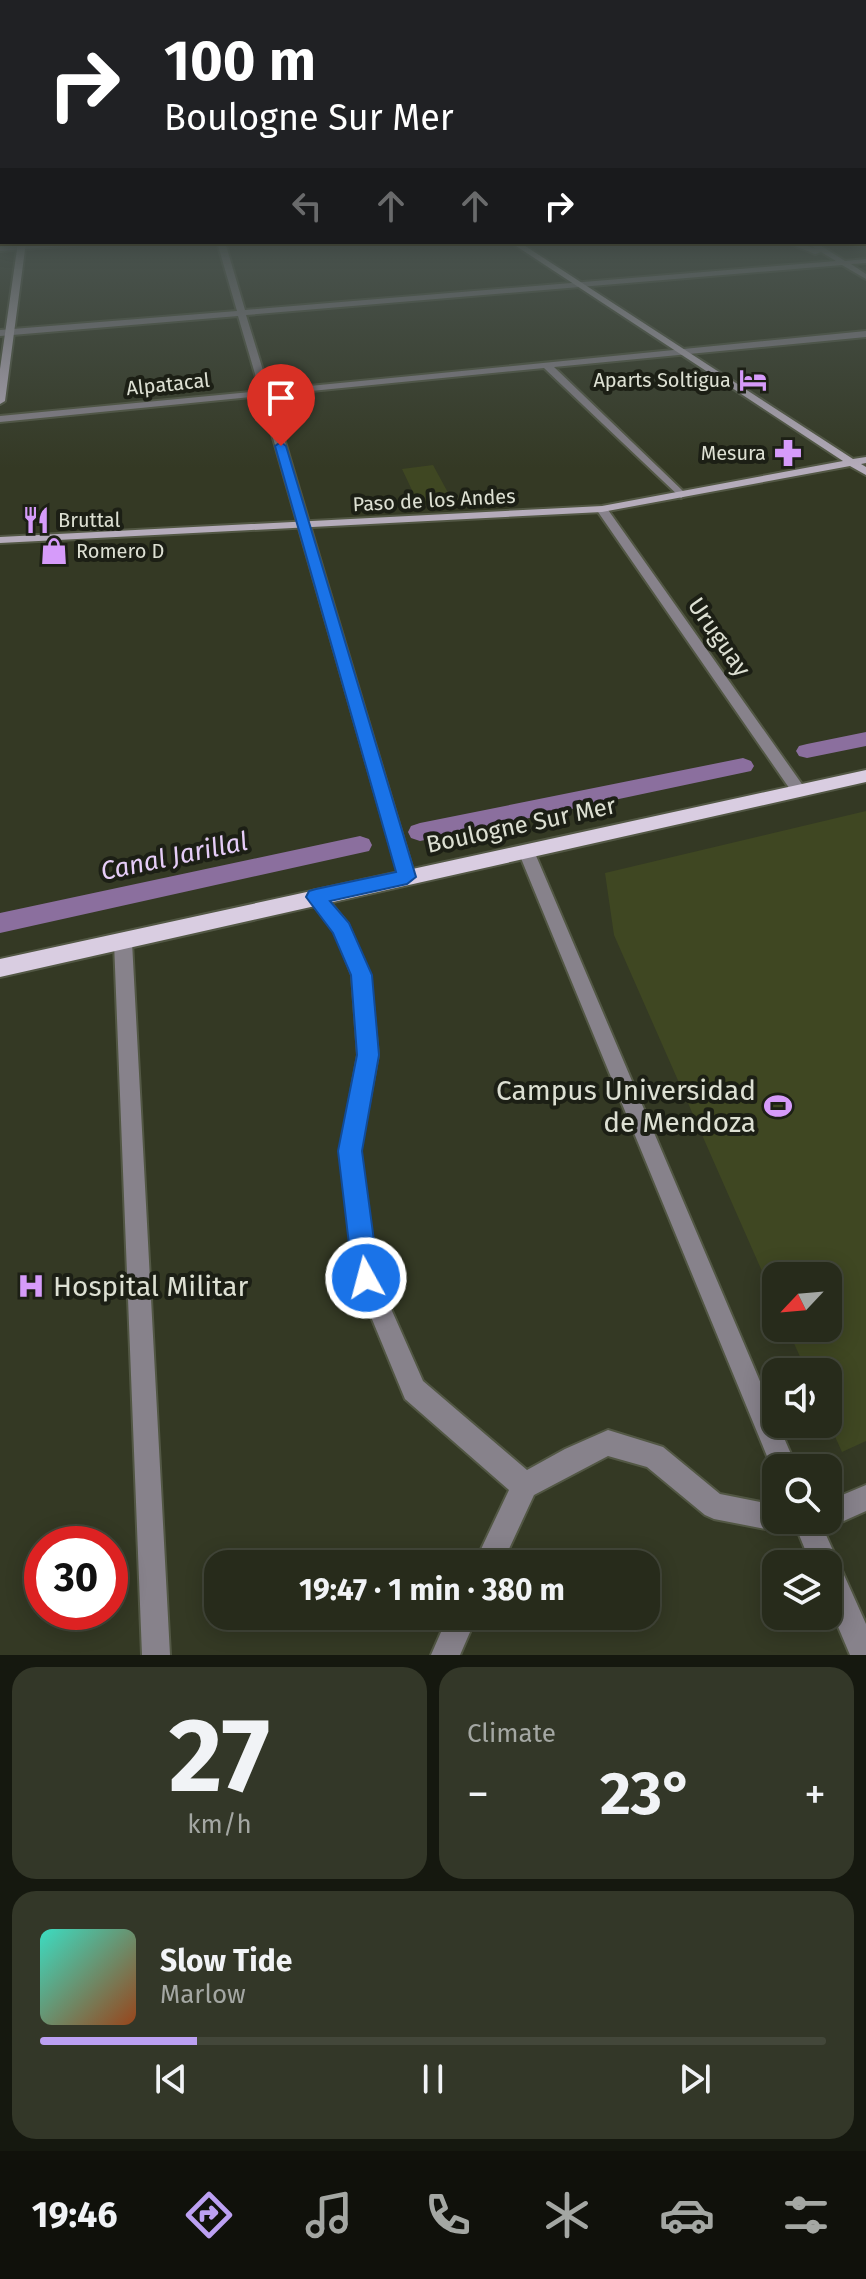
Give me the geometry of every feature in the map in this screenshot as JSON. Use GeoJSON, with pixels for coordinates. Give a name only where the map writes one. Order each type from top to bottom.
{"type":"FeatureCollection","features":[{"type":"Feature","properties":{"kind":"main road","name":"Boulogne Sur Mer"},"geometry":{"type":"LineString","coordinates":[[0,968],[866,776]]}},
{"type":"Feature","properties":{"kind":"street"},"geometry":{"type":"LineString","coordinates":[[0,401],[5,333],[227,314]]}},
{"type":"Feature","properties":{"kind":"street"},"geometry":{"type":"LineString","coordinates":[[242,314],[407,877]]}},
{"type":"Feature","properties":{"kind":"street"},"geometry":{"type":"LineString","coordinates":[[624,314],[866,472]]}},
{"type":"Feature","properties":{"kind":"street","name":"Alpatacal"},"geometry":{"type":"LineString","coordinates":[[0,419],[866,334]]}},
{"type":"Feature","properties":{"kind":"street"},"geometry":{"type":"LineString","coordinates":[[546,365],[681,495]]}},
{"type":"Feature","properties":{"kind":"street","name":"Paso de los Andes"},"geometry":{"type":"LineString","coordinates":[[0,540],[602,509],[866,460]]}},
{"type":"Feature","properties":{"kind":"street","name":"Uruguay"},"geometry":{"type":"LineString","coordinates":[[602,509],[799,791]]}},
{"type":"Feature","properties":{"kind":"street"},"geometry":{"type":"LineString","coordinates":[[526,851],[778,1454]]}},
{"type":"Feature","properties":{"kind":"street"},"geometry":{"type":"LineString","coordinates":[[316,897],[342,929],[361,975],[368,1055],[350,1151],[366,1278],[414,1390],[525,1486]]}},
{"type":"Feature","properties":{"kind":"street"},"geometry":{"type":"LineString","coordinates":[[123,942],[156,1655]]}},
{"type":"Feature","properties":{"kind":"street"},"geometry":{"type":"LineString","coordinates":[[495,1550],[525,1486],[608,1443],[654,1456],[714,1506],[762,1515]]}},
{"type":"Feature","properties":{"kind":"street"},"geometry":{"type":"LineString","coordinates":[[842,1507],[866,1498]]}},
{"type":"Feature","properties":{"kind":"street"},"geometry":{"type":"LineString","coordinates":[[842,1603],[865,1655]]}},
{"type":"Feature","properties":{"kind":"street"},"geometry":{"type":"LineString","coordinates":[[445,1655],[457,1630]]}},
{"type":"Feature","properties":{"kind":"green space"},"geometry":{"type":"Polygon","coordinates":[[[433,465],[452,500],[419,505],[402,469],[433,465]]]}},
{"type":"Feature","properties":{"kind":"green space","name":"Campus Universidad de Mendoza"},"geometry":{"type":"Polygon","coordinates":[[[866,811],[866,1441],[842,1452],[836,1438],[842,1438],[842,1358],[801,1358],[793,1342],[842,1342],[842,1262],[762,1262],[762,1271],[614,935],[605,873],[866,811]]]}},
{"type":"Feature","properties":{"kind":"waterway","name":"Canal Jarillal"},"geometry":{"type":"LineString","coordinates":[[807,751],[866,739]]}},
{"type":"Feature","properties":{"kind":"waterway","name":"Canal Jarillal"},"geometry":{"type":"LineString","coordinates":[[420,832],[743,766]]}},
{"type":"Feature","properties":{"kind":"waterway","name":"Canal Jarillal"},"geometry":{"type":"LineString","coordinates":[[0,923],[360,845]]}},
{"type":"Feature","properties":{"kind":"place","name":"Aparts Soltigua"},"geometry":{"type":"Point","coordinates":[753,380]}},
{"type":"Feature","properties":{"kind":"place","name":"Mesura"},"geometry":{"type":"Point","coordinates":[788,453]}},
{"type":"Feature","properties":{"kind":"place","name":"Bruttal"},"geometry":{"type":"Point","coordinates":[36,520]}},
{"type":"Feature","properties":{"kind":"place","name":"Romero D"},"geometry":{"type":"Point","coordinates":[54,551]}},
{"type":"Feature","properties":{"kind":"place","name":"Campus Universidad de Mendoza"},"geometry":{"type":"Point","coordinates":[778,1106]}},
{"type":"Feature","properties":{"kind":"place","name":"Hospital Militar"},"geometry":{"type":"Point","coordinates":[31,1286]}},
{"type":"Feature","properties":{"kind":"route"},"geometry":{"type":"LineString","coordinates":[[281,446],[407,877],[316,897],[342,929],[361,975],[368,1055],[350,1151],[366,1278]]}}]}
